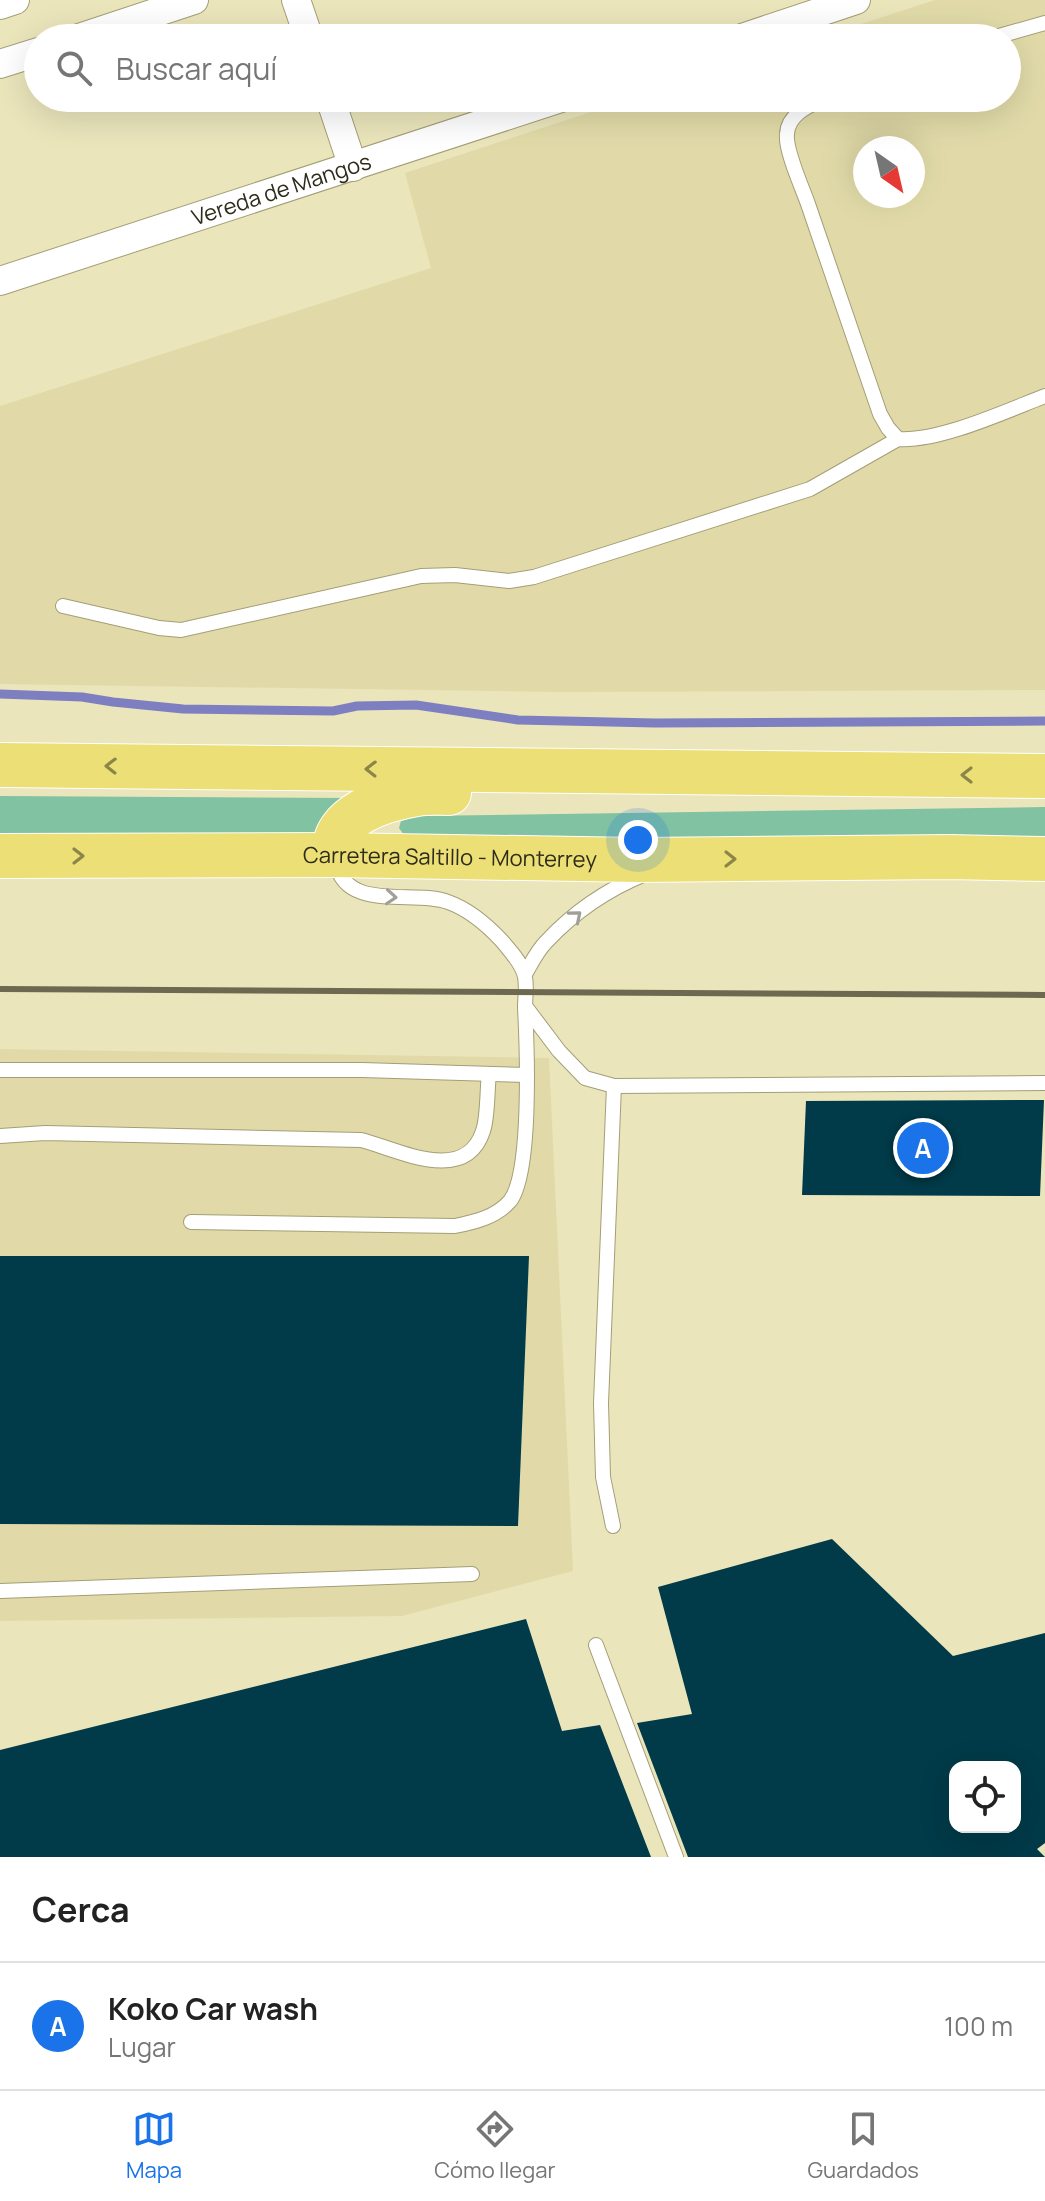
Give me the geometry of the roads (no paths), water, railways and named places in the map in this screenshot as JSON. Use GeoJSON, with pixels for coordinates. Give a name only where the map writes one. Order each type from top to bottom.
{"type":"FeatureCollection","features":[{"type":"Feature","properties":{"kind":"main road"},"geometry":{"type":"LineString","coordinates":[[0,765],[1045,776]]}},
{"type":"Feature","properties":{"kind":"main road"},"geometry":{"type":"LineString","coordinates":[[335,855],[336,835],[359,813],[387,801],[419,793],[693,792],[830,774]]}},
{"type":"Feature","properties":{"kind":"main road"},"geometry":{"type":"LineString","coordinates":[[949,857],[1045,848]]}},
{"type":"Feature","properties":{"kind":"main road","name":"Carretera Saltillo - Monterrey"},"geometry":{"type":"LineString","coordinates":[[0,856],[1045,859]]}},
{"type":"Feature","properties":{"kind":"street"},"geometry":{"type":"LineString","coordinates":[[0,5],[15,0]]}},
{"type":"Feature","properties":{"kind":"street"},"geometry":{"type":"LineString","coordinates":[[121,24],[194,0]]}},
{"type":"Feature","properties":{"kind":"street"},"geometry":{"type":"LineString","coordinates":[[296,0],[304,24]]}},
{"type":"Feature","properties":{"kind":"street"},"geometry":{"type":"LineString","coordinates":[[784,24],[856,0]]}},
{"type":"Feature","properties":{"kind":"street"},"geometry":{"type":"LineString","coordinates":[[0,64],[24,56]]}},
{"type":"Feature","properties":{"kind":"street"},"geometry":{"type":"LineString","coordinates":[[335,112],[353,167]]}},
{"type":"Feature","properties":{"kind":"street","name":"Vereda de Mangos"},"geometry":{"type":"LineString","coordinates":[[0,281],[519,112]]}},
{"type":"Feature","properties":{"kind":"lane"},"geometry":{"type":"LineString","coordinates":[[1021,30],[1045,23]]}},
{"type":"Feature","properties":{"kind":"lane"},"geometry":{"type":"LineString","coordinates":[[800,112],[791,120],[787,134],[791,154],[880,414],[898,439]]}},
{"type":"Feature","properties":{"kind":"lane"},"geometry":{"type":"LineString","coordinates":[[63,606],[159,628],[181,630],[421,576],[455,575],[509,581],[534,577],[810,489],[898,439],[913,440],[965,426],[1045,396]]}},
{"type":"Feature","properties":{"kind":"lane"},"geometry":{"type":"LineString","coordinates":[[335,855],[337,868],[345,880],[360,892],[447,901],[472,916],[500,939],[525,974]]}},
{"type":"Feature","properties":{"kind":"lane"},"geometry":{"type":"LineString","coordinates":[[191,1222],[455,1226],[498,1212],[511,1200],[521,1176],[527,1075],[525,974],[544,944],[590,904],[633,879],[687,859]]}},
{"type":"Feature","properties":{"kind":"lane"},"geometry":{"type":"LineString","coordinates":[[525,1006],[559,1051],[585,1078],[614,1086],[1045,1083]]}},
{"type":"Feature","properties":{"kind":"lane"},"geometry":{"type":"LineString","coordinates":[[0,1070],[362,1070],[527,1075]]}},
{"type":"Feature","properties":{"kind":"lane"},"geometry":{"type":"LineString","coordinates":[[0,1136],[45,1133],[361,1140],[436,1162],[457,1158],[472,1149],[483,1131],[489,1074]]}},
{"type":"Feature","properties":{"kind":"lane"},"geometry":{"type":"LineString","coordinates":[[613,1526],[603,1477],[601,1403],[614,1086]]}},
{"type":"Feature","properties":{"kind":"lane"},"geometry":{"type":"LineString","coordinates":[[0,1591],[472,1574]]}},
{"type":"Feature","properties":{"kind":"lane"},"geometry":{"type":"LineString","coordinates":[[596,1645],[676,1857]]}},
{"type":"Feature","properties":{"kind":"waterway"},"geometry":{"type":"LineString","coordinates":[[0,694],[82,697],[183,709],[333,711],[357,706],[416,705],[518,720],[655,723],[1045,721]]}},
{"type":"Feature","properties":{"kind":"railway"},"geometry":{"type":"LineString","coordinates":[[0,989],[1045,995]]}},
{"type":"Feature","properties":{"kind":"place","name":"Koko Car wash"},"geometry":{"type":"Point","coordinates":[923,1148]}}]}
